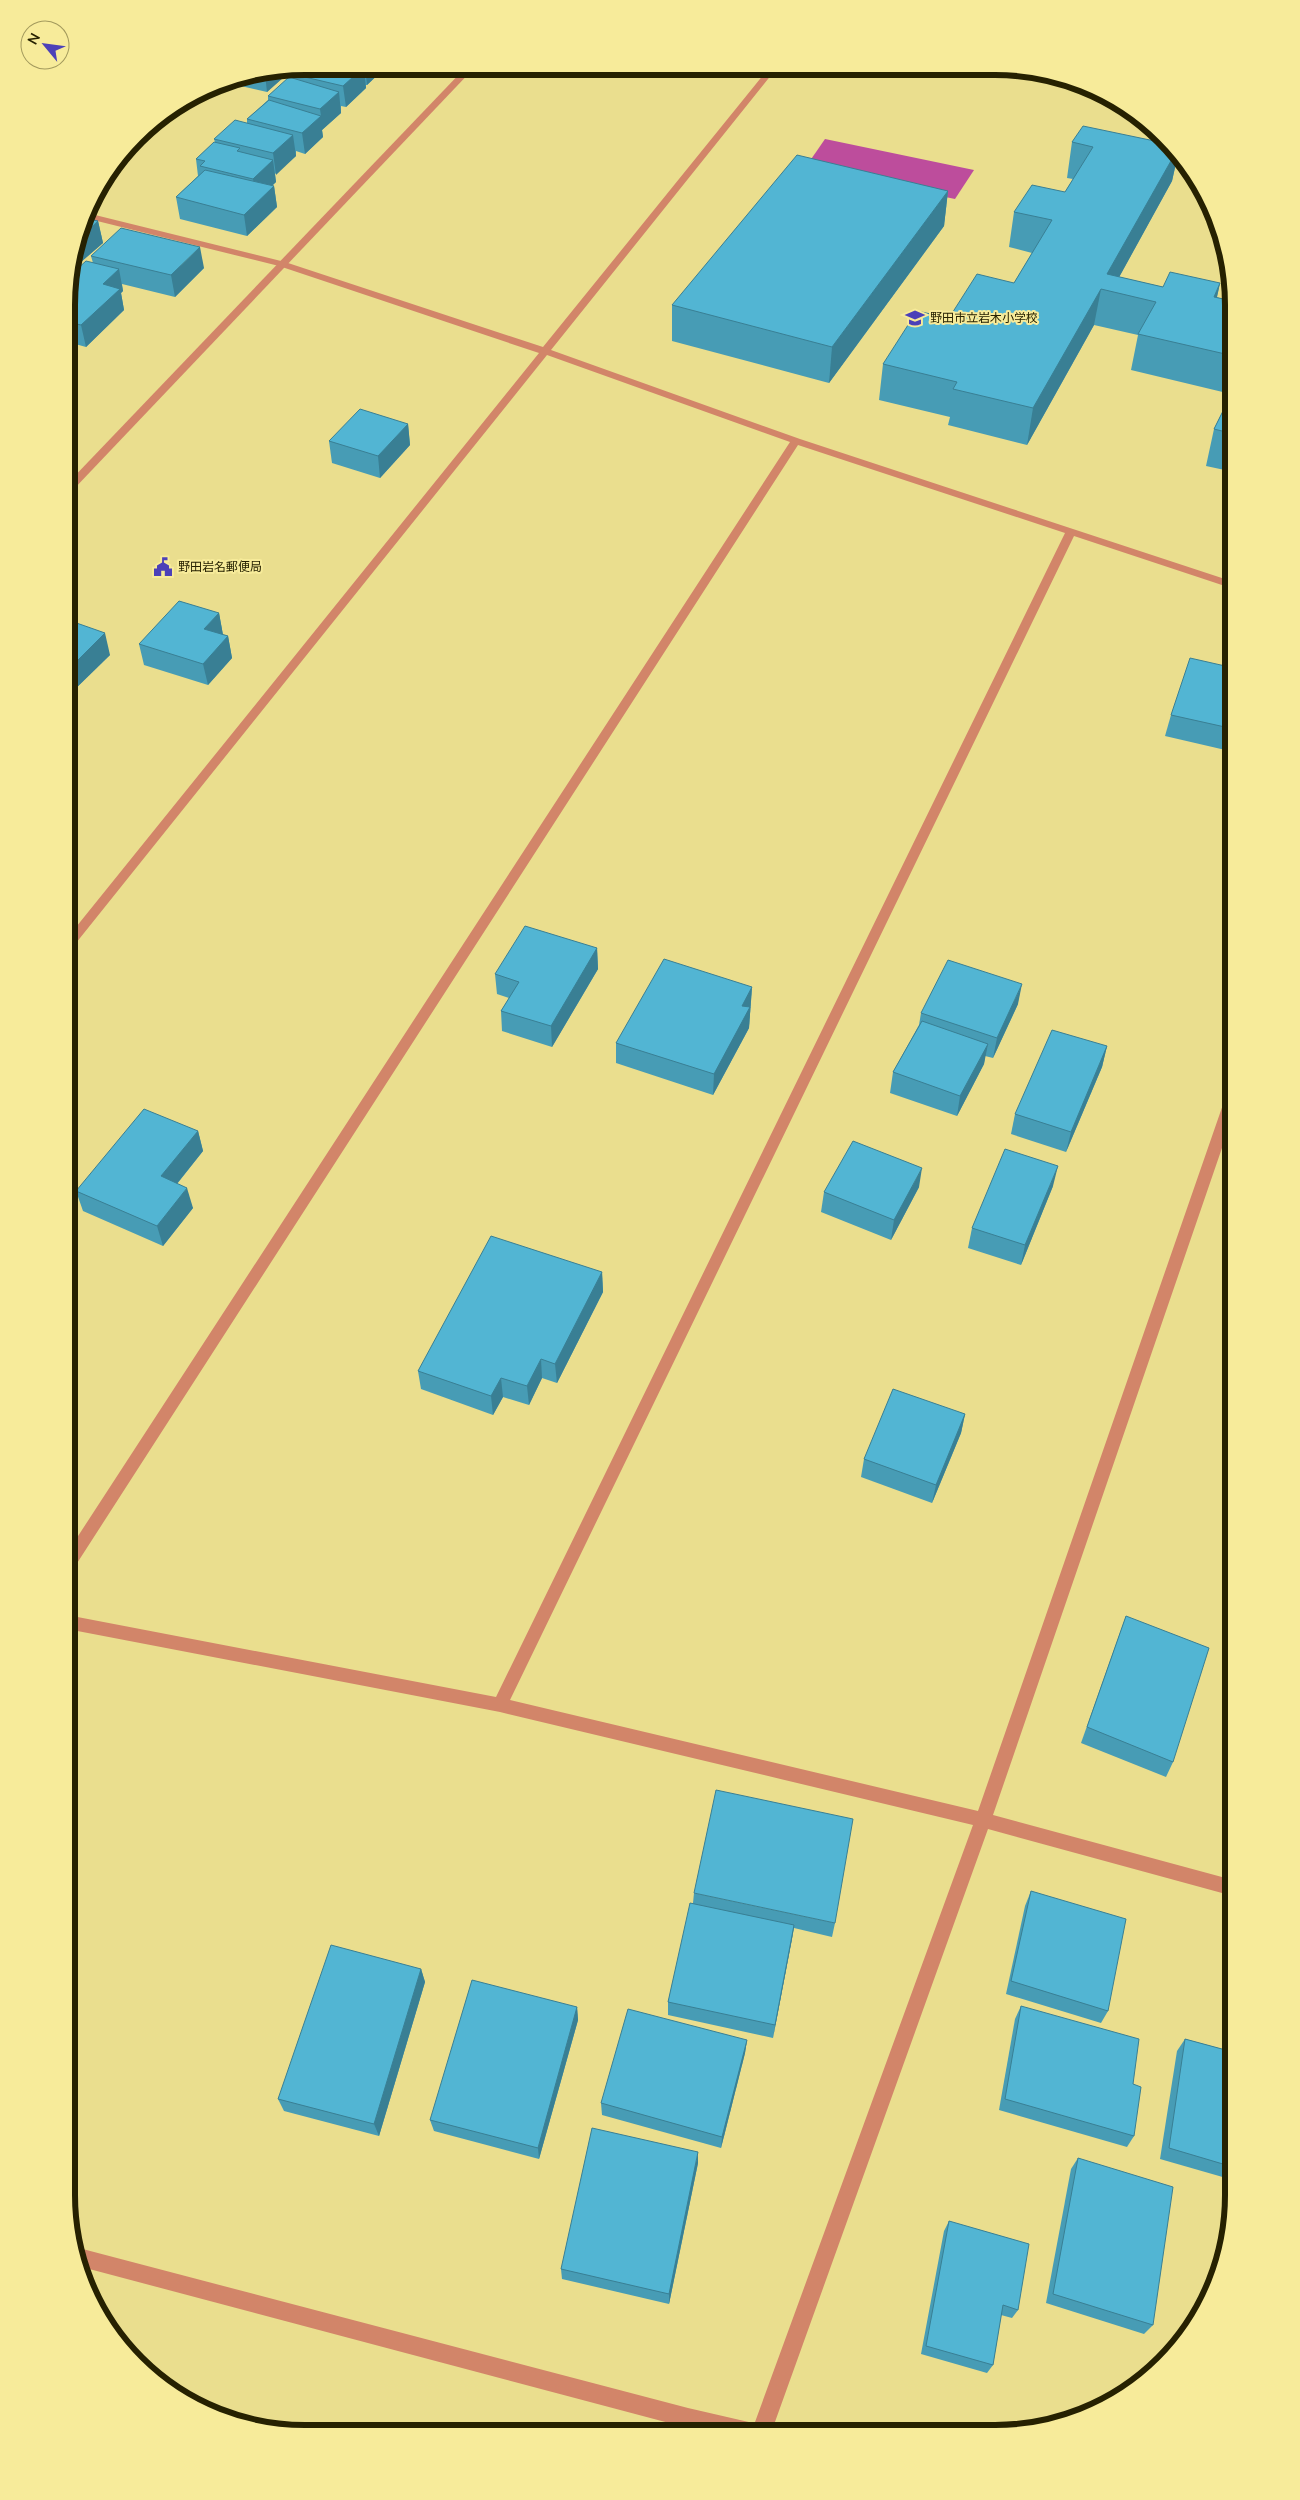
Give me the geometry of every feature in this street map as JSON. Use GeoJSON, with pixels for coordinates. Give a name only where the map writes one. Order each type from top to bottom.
{"type":"FeatureCollection","features":[{"type":"Feature","properties":{"kind":"street"},"geometry":{"type":"LineString","coordinates":[[75,482],[463,75]]}},
{"type":"Feature","properties":{"kind":"street"},"geometry":{"type":"LineString","coordinates":[[75,936],[767,75]]}},
{"type":"Feature","properties":{"kind":"street"},"geometry":{"type":"LineString","coordinates":[[93,217],[282,264],[544,351],[796,441],[1225,583]]}},
{"type":"Feature","properties":{"kind":"street"},"geometry":{"type":"LineString","coordinates":[[75,1554],[796,441]]}},
{"type":"Feature","properties":{"kind":"street"},"geometry":{"type":"LineString","coordinates":[[500,1705],[1070,531]]}},
{"type":"Feature","properties":{"kind":"street"},"geometry":{"type":"LineString","coordinates":[[764,2425],[983,1820],[1225,1119]]}},
{"type":"Feature","properties":{"kind":"street"},"geometry":{"type":"LineString","coordinates":[[75,1624],[500,1705],[983,1820],[1225,1886]]}},
{"type":"Feature","properties":{"kind":"street"},"geometry":{"type":"LineString","coordinates":[[84,2258],[718,2425]]}},
{"type":"Feature","properties":{"kind":"shaded area"},"geometry":{"type":"Polygon","coordinates":[[[825,139],[974,170],[955,199],[805,168],[825,139]]]}},
{"type":"Feature","properties":{"kind":"building"},"geometry":{"type":"Polygon","coordinates":[[[296,75],[355,75],[343,86],[296,75]]]}},
{"type":"Feature","properties":{"kind":"building"},"geometry":{"type":"Polygon","coordinates":[[[289,77],[339,92],[320,109],[268,96],[289,77]]]}},
{"type":"Feature","properties":{"kind":"building"},"geometry":{"type":"Polygon","coordinates":[[[269,100],[321,116],[302,133],[247,119],[269,100]]]}},
{"type":"Feature","properties":{"kind":"building"},"geometry":{"type":"Polygon","coordinates":[[[235,120],[293,135],[273,153],[214,139],[235,120]]]}},
{"type":"Feature","properties":{"kind":"building"},"geometry":{"type":"Polygon","coordinates":[[[1083,126],[1158,142],[1172,159],[1107,274],[1163,287],[1170,272],[1220,283],[1214,297],[1225,299],[1225,354],[1138,334],[1156,302],[1101,289],[1033,408],[953,389],[957,382],[883,364],[917,311],[949,318],[977,274],[1014,283],[1052,220],[1014,212],[1032,185],[1065,192],[1093,147],[1072,142],[1083,126]]]}},
{"type":"Feature","properties":{"kind":"building"},"geometry":{"type":"Polygon","coordinates":[[[214,142],[240,148],[237,151],[273,160],[253,179],[200,166],[205,161],[196,159],[214,142]]]}},
{"type":"Feature","properties":{"kind":"building"},"geometry":{"type":"Polygon","coordinates":[[[797,155],[948,191],[832,347],[672,305],[797,155]]]}},
{"type":"Feature","properties":{"kind":"building"},"geometry":{"type":"Polygon","coordinates":[[[205,170],[274,186],[244,215],[176,197],[205,170]]]}},
{"type":"Feature","properties":{"kind":"building"},"geometry":{"type":"Polygon","coordinates":[[[92,220],[98,221],[87,232],[92,220]]]}},
{"type":"Feature","properties":{"kind":"building"},"geometry":{"type":"Polygon","coordinates":[[[121,228],[200,247],[171,275],[91,256],[121,228]]]}},
{"type":"Feature","properties":{"kind":"building"},"geometry":{"type":"Polygon","coordinates":[[[86,261],[119,269],[103,284],[120,289],[81,325],[75,324],[75,290],[78,268],[86,261]]]}},
{"type":"Feature","properties":{"kind":"building"},"geometry":{"type":"Polygon","coordinates":[[[1225,407],[1225,432],[1214,429],[1225,407]]]}},
{"type":"Feature","properties":{"kind":"building"},"geometry":{"type":"Polygon","coordinates":[[[360,409],[408,424],[378,456],[329,441],[360,409]]]}},
{"type":"Feature","properties":{"kind":"building"},"geometry":{"type":"Polygon","coordinates":[[[179,601],[219,613],[204,629],[228,636],[203,664],[139,644],[179,601]]]}},
{"type":"Feature","properties":{"kind":"building"},"geometry":{"type":"Polygon","coordinates":[[[75,622],[105,633],[75,663],[75,622]]]}},
{"type":"Feature","properties":{"kind":"building"},"geometry":{"type":"Polygon","coordinates":[[[1190,658],[1225,666],[1225,727],[1171,715],[1190,658]]]}},
{"type":"Feature","properties":{"kind":"building"},"geometry":{"type":"Polygon","coordinates":[[[525,926],[597,948],[551,1026],[501,1011],[519,982],[495,974],[525,926]]]}},
{"type":"Feature","properties":{"kind":"building"},"geometry":{"type":"Polygon","coordinates":[[[664,959],[752,987],[742,1006],[750,1007],[714,1074],[616,1043],[664,959]]]}},
{"type":"Feature","properties":{"kind":"building"},"geometry":{"type":"Polygon","coordinates":[[[948,960],[1022,984],[997,1038],[921,1013],[948,960]]]}},
{"type":"Feature","properties":{"kind":"building"},"geometry":{"type":"Polygon","coordinates":[[[922,1021],[988,1044],[960,1096],[893,1072],[922,1021]]]}},
{"type":"Feature","properties":{"kind":"building"},"geometry":{"type":"Polygon","coordinates":[[[1052,1030],[1107,1046],[1071,1132],[1015,1114],[1052,1030]]]}},
{"type":"Feature","properties":{"kind":"building"},"geometry":{"type":"Polygon","coordinates":[[[144,1109],[198,1131],[161,1176],[187,1188],[157,1226],[76,1191],[144,1109]]]}},
{"type":"Feature","properties":{"kind":"building"},"geometry":{"type":"Polygon","coordinates":[[[853,1141],[922,1168],[894,1220],[824,1192],[853,1141]]]}},
{"type":"Feature","properties":{"kind":"building"},"geometry":{"type":"Polygon","coordinates":[[[1005,1149],[1058,1166],[1025,1245],[972,1228],[1005,1149]]]}},
{"type":"Feature","properties":{"kind":"building"},"geometry":{"type":"Polygon","coordinates":[[[491,1236],[602,1272],[555,1364],[541,1359],[527,1386],[501,1378],[491,1396],[418,1371],[491,1236]]]}},
{"type":"Feature","properties":{"kind":"building"},"geometry":{"type":"Polygon","coordinates":[[[893,1389],[965,1414],[936,1485],[864,1459],[893,1389]]]}},
{"type":"Feature","properties":{"kind":"building"},"geometry":{"type":"Polygon","coordinates":[[[1126,1616],[1209,1648],[1173,1762],[1087,1727],[1126,1616]]]}},
{"type":"Feature","properties":{"kind":"building"},"geometry":{"type":"Polygon","coordinates":[[[716,1790],[853,1819],[835,1923],[694,1893],[716,1790]]]}},
{"type":"Feature","properties":{"kind":"building"},"geometry":{"type":"Polygon","coordinates":[[[1031,1891],[1126,1919],[1108,2011],[1011,1981],[1031,1891]]]}},
{"type":"Feature","properties":{"kind":"building"},"geometry":{"type":"Polygon","coordinates":[[[690,1903],[794,1925],[775,2025],[668,2002],[690,1903]]]}},
{"type":"Feature","properties":{"kind":"building"},"geometry":{"type":"Polygon","coordinates":[[[331,1945],[421,1969],[374,2124],[278,2099],[331,1945]]]}},
{"type":"Feature","properties":{"kind":"building"},"geometry":{"type":"Polygon","coordinates":[[[472,1980],[577,2007],[538,2148],[430,2120],[472,1980]]]}},
{"type":"Feature","properties":{"kind":"building"},"geometry":{"type":"Polygon","coordinates":[[[1021,2006],[1139,2039],[1133,2084],[1141,2087],[1134,2136],[1005,2099],[1021,2006]]]}},
{"type":"Feature","properties":{"kind":"building"},"geometry":{"type":"Polygon","coordinates":[[[628,2009],[747,2040],[722,2137],[601,2103],[628,2009]]]}},
{"type":"Feature","properties":{"kind":"building"},"geometry":{"type":"Polygon","coordinates":[[[1185,2039],[1225,2050],[1225,2165],[1169,2148],[1185,2039]]]}},
{"type":"Feature","properties":{"kind":"building"},"geometry":{"type":"Polygon","coordinates":[[[592,2128],[698,2152],[669,2294],[561,2269],[592,2128]]]}},
{"type":"Feature","properties":{"kind":"building"},"geometry":{"type":"Polygon","coordinates":[[[1078,2158],[1173,2187],[1153,2325],[1053,2294],[1078,2158]]]}},
{"type":"Feature","properties":{"kind":"building"},"geometry":{"type":"Polygon","coordinates":[[[949,2221],[1029,2244],[1018,2310],[1003,2305],[993,2365],[926,2346],[949,2221]]]}},
{"type":"Feature","properties":{"kind":"place","name":"野田市立岩木小学校"},"geometry":{"type":"Point","coordinates":[915,318]}},
{"type":"Feature","properties":{"kind":"place","name":"野田岩名郵便局"},"geometry":{"type":"Point","coordinates":[163,567]}}]}
